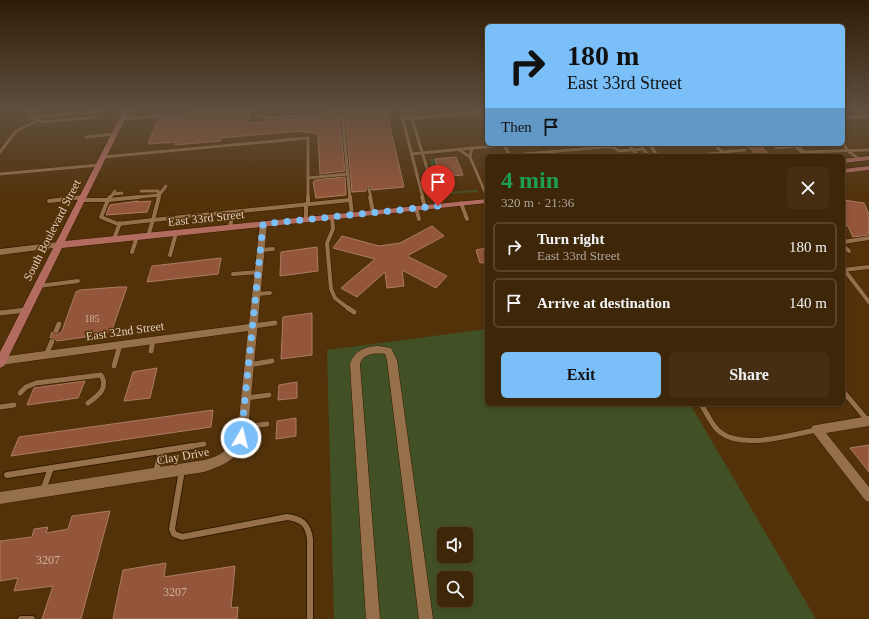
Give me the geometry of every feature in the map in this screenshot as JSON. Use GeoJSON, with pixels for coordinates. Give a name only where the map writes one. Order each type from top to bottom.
{"type":"FeatureCollection","features":[{"type":"Feature","properties":{"kind":"main road","name":"South Boulevard Street"},"geometry":{"type":"LineString","coordinates":[[1,358],[113,138]]}},
{"type":"Feature","properties":{"kind":"main road"},"geometry":{"type":"LineString","coordinates":[[845,161],[869,158]]}},
{"type":"Feature","properties":{"kind":"main road"},"geometry":{"type":"LineString","coordinates":[[845,171],[869,168]]}},
{"type":"Feature","properties":{"kind":"main road","name":"East 33rd Street"},"geometry":{"type":"LineString","coordinates":[[58,245],[485,200]]}},
{"type":"Feature","properties":{"kind":"street"},"geometry":{"type":"LineString","coordinates":[[796,146],[806,154]]}},
{"type":"Feature","properties":{"kind":"street","name":"Clay Drive"},"geometry":{"type":"LineString","coordinates":[[0,498],[204,466],[225,459],[234,451],[239,444],[243,428],[263,224]]}},
{"type":"Feature","properties":{"kind":"street","name":"East 33rd Street"},"geometry":{"type":"LineString","coordinates":[[0,252],[58,245]]}},
{"type":"Feature","properties":{"kind":"street","name":"East 32nd Street"},"geometry":{"type":"LineString","coordinates":[[1,358],[46,355],[253,327]]}},
{"type":"Feature","properties":{"kind":"street"},"geometry":{"type":"LineString","coordinates":[[373,619],[356,362],[362,354],[376,349],[388,351],[392,360],[426,619]]}},
{"type":"Feature","properties":{"kind":"street"},"geometry":{"type":"LineString","coordinates":[[869,421],[816,430],[869,496]]}},
{"type":"Feature","properties":{"kind":"lane"},"geometry":{"type":"LineString","coordinates":[[0,152],[11,138]]}},
{"type":"Feature","properties":{"kind":"lane"},"geometry":{"type":"LineString","coordinates":[[103,157],[308,138],[306,219]]}},
{"type":"Feature","properties":{"kind":"lane"},"geometry":{"type":"LineString","coordinates":[[345,138],[352,214]]}},
{"type":"Feature","properties":{"kind":"lane"},"geometry":{"type":"LineString","coordinates":[[407,138],[421,207],[419,219]]}},
{"type":"Feature","properties":{"kind":"lane"},"geometry":{"type":"LineString","coordinates":[[418,138],[438,206]]}},
{"type":"Feature","properties":{"kind":"lane"},"geometry":{"type":"LineString","coordinates":[[411,154],[493,146]]}},
{"type":"Feature","properties":{"kind":"lane"},"geometry":{"type":"LineString","coordinates":[[629,146],[636,154]]}},
{"type":"Feature","properties":{"kind":"lane"},"geometry":{"type":"LineString","coordinates":[[641,146],[647,154]]}},
{"type":"Feature","properties":{"kind":"lane"},"geometry":{"type":"LineString","coordinates":[[655,146],[651,147],[656,154]]}},
{"type":"Feature","properties":{"kind":"lane"},"geometry":{"type":"LineString","coordinates":[[716,146],[724,154]]}},
{"type":"Feature","properties":{"kind":"lane"},"geometry":{"type":"LineString","coordinates":[[776,148],[789,146]]}},
{"type":"Feature","properties":{"kind":"lane"},"geometry":{"type":"LineString","coordinates":[[845,146],[847,150],[859,159]]}},
{"type":"Feature","properties":{"kind":"lane"},"geometry":{"type":"LineString","coordinates":[[524,154],[529,152],[553,150],[560,152],[605,147],[613,148],[619,151],[643,149]]}},
{"type":"Feature","properties":{"kind":"lane"},"geometry":{"type":"LineString","coordinates":[[470,157],[472,148]]}},
{"type":"Feature","properties":{"kind":"lane"},"geometry":{"type":"LineString","coordinates":[[457,149],[470,157],[485,192]]}},
{"type":"Feature","properties":{"kind":"lane"},"geometry":{"type":"LineString","coordinates":[[708,154],[724,154],[745,150]]}},
{"type":"Feature","properties":{"kind":"lane"},"geometry":{"type":"LineString","coordinates":[[806,154],[847,150],[869,150]]}},
{"type":"Feature","properties":{"kind":"lane"},"geometry":{"type":"LineString","coordinates":[[0,174],[99,165]]}},
{"type":"Feature","properties":{"kind":"lane"},"geometry":{"type":"LineString","coordinates":[[308,178],[348,174]]}},
{"type":"Feature","properties":{"kind":"lane"},"geometry":{"type":"LineString","coordinates":[[148,236],[159,195],[166,186]]}},
{"type":"Feature","properties":{"kind":"lane"},"geometry":{"type":"LineString","coordinates":[[369,189],[372,212]]}},
{"type":"Feature","properties":{"kind":"lane"},"geometry":{"type":"LineString","coordinates":[[141,191],[154,190],[158,192],[159,195]]}},
{"type":"Feature","properties":{"kind":"lane"},"geometry":{"type":"LineString","coordinates":[[122,192],[114,193],[108,200],[101,217],[120,223],[350,200]]}},
{"type":"Feature","properties":{"kind":"lane"},"geometry":{"type":"LineString","coordinates":[[49,201],[82,199],[108,200],[159,195]]}},
{"type":"Feature","properties":{"kind":"lane"},"geometry":{"type":"LineString","coordinates":[[461,203],[467,219]]}},
{"type":"Feature","properties":{"kind":"lane"},"geometry":{"type":"LineString","coordinates":[[230,227],[233,212]]}},
{"type":"Feature","properties":{"kind":"lane"},"geometry":{"type":"LineString","coordinates":[[332,217],[333,229],[329,235],[327,243],[331,289],[335,298],[354,312]]}},
{"type":"Feature","properties":{"kind":"lane"},"geometry":{"type":"LineString","coordinates":[[114,239],[120,223]]}},
{"type":"Feature","properties":{"kind":"lane"},"geometry":{"type":"LineString","coordinates":[[170,255],[176,233]]}},
{"type":"Feature","properties":{"kind":"lane"},"geometry":{"type":"LineString","coordinates":[[132,252],[137,237]]}},
{"type":"Feature","properties":{"kind":"lane"},"geometry":{"type":"LineString","coordinates":[[845,242],[869,238]]}},
{"type":"Feature","properties":{"kind":"lane"},"geometry":{"type":"LineString","coordinates":[[845,248],[849,251]]}},
{"type":"Feature","properties":{"kind":"lane"},"geometry":{"type":"LineString","coordinates":[[260,250],[273,249]]}},
{"type":"Feature","properties":{"kind":"lane"},"geometry":{"type":"LineString","coordinates":[[845,269],[869,267]]}},
{"type":"Feature","properties":{"kind":"lane"},"geometry":{"type":"LineString","coordinates":[[233,274],[258,272]]}},
{"type":"Feature","properties":{"kind":"lane"},"geometry":{"type":"LineString","coordinates":[[845,272],[869,302]]}},
{"type":"Feature","properties":{"kind":"lane"},"geometry":{"type":"LineString","coordinates":[[38,286],[78,281]]}},
{"type":"Feature","properties":{"kind":"lane"},"geometry":{"type":"LineString","coordinates":[[256,294],[270,293]]}},
{"type":"Feature","properties":{"kind":"lane"},"geometry":{"type":"LineString","coordinates":[[0,313],[26,310]]}},
{"type":"Feature","properties":{"kind":"lane"},"geometry":{"type":"LineString","coordinates":[[253,327],[275,323]]}},
{"type":"Feature","properties":{"kind":"lane"},"geometry":{"type":"LineString","coordinates":[[56,331],[59,324]]}},
{"type":"Feature","properties":{"kind":"lane"},"geometry":{"type":"LineString","coordinates":[[46,355],[52,341]]}},
{"type":"Feature","properties":{"kind":"lane"},"geometry":{"type":"LineString","coordinates":[[150,351],[153,341]]}},
{"type":"Feature","properties":{"kind":"lane"},"geometry":{"type":"LineString","coordinates":[[114,366],[120,345]]}},
{"type":"Feature","properties":{"kind":"lane"},"geometry":{"type":"LineString","coordinates":[[249,364],[272,361]]}},
{"type":"Feature","properties":{"kind":"lane"},"geometry":{"type":"LineString","coordinates":[[20,393],[26,387],[36,383],[101,375],[104,383],[103,391],[88,403]]}},
{"type":"Feature","properties":{"kind":"lane"},"geometry":{"type":"LineString","coordinates":[[845,393],[869,421]]}},
{"type":"Feature","properties":{"kind":"lane"},"geometry":{"type":"LineString","coordinates":[[246,398],[269,395]]}},
{"type":"Feature","properties":{"kind":"lane"},"geometry":{"type":"LineString","coordinates":[[0,407],[14,405]]}},
{"type":"Feature","properties":{"kind":"lane"},"geometry":{"type":"LineString","coordinates":[[702,406],[718,431],[728,438],[739,441],[753,441],[816,430]]}},
{"type":"Feature","properties":{"kind":"lane"},"geometry":{"type":"LineString","coordinates":[[243,428],[267,424]]}},
{"type":"Feature","properties":{"kind":"lane"},"geometry":{"type":"LineString","coordinates":[[7,475],[204,444]]}},
{"type":"Feature","properties":{"kind":"lane"},"geometry":{"type":"LineString","coordinates":[[156,474],[161,451]]}},
{"type":"Feature","properties":{"kind":"lane"},"geometry":{"type":"LineString","coordinates":[[43,491],[51,468]]}},
{"type":"Feature","properties":{"kind":"lane"},"geometry":{"type":"LineString","coordinates":[[182,470],[172,529],[174,534],[182,537],[287,518],[296,518],[305,522],[309,527],[310,539],[310,619]]}},
{"type":"Feature","properties":{"kind":"lane"},"geometry":{"type":"LineString","coordinates":[[21,619],[32,619]]}},
{"type":"Feature","properties":{"kind":"green space"},"geometry":{"type":"Polygon","coordinates":[[[429,159],[435,159],[443,189],[446,189],[447,192],[476,190],[475,186],[478,192],[440,194],[429,159]]]}},
{"type":"Feature","properties":{"kind":"green space"},"geometry":{"type":"Polygon","coordinates":[[[485,329],[485,406],[691,406],[816,619],[334,619],[327,350],[485,329]]]}},
{"type":"Feature","properties":{"kind":"building"},"geometry":{"type":"Polygon","coordinates":[[[150,138],[221,138],[220,141],[175,145],[176,142],[148,144],[150,138]]]}},
{"type":"Feature","properties":{"kind":"building"},"geometry":{"type":"Polygon","coordinates":[[[318,138],[341,138],[345,171],[320,174],[318,138]]]}},
{"type":"Feature","properties":{"kind":"building"},"geometry":{"type":"Polygon","coordinates":[[[347,138],[393,138],[404,187],[372,190],[369,186],[366,191],[352,192],[347,138]]]}},
{"type":"Feature","properties":{"kind":"building"},"geometry":{"type":"Polygon","coordinates":[[[747,146],[760,146],[768,153],[756,154],[747,146]]]}},
{"type":"Feature","properties":{"kind":"building"},"geometry":{"type":"Polygon","coordinates":[[[456,157],[463,175],[441,177],[435,159],[456,157]]]}},
{"type":"Feature","properties":{"kind":"building"},"geometry":{"type":"Polygon","coordinates":[[[345,177],[346,195],[316,198],[313,182],[315,180],[345,177]]]}},
{"type":"Feature","properties":{"kind":"building"},"geometry":{"type":"Polygon","coordinates":[[[845,200],[864,203],[869,214],[869,235],[853,237],[848,226],[845,225],[845,200]]]}},
{"type":"Feature","properties":{"kind":"building"},"geometry":{"type":"Polygon","coordinates":[[[138,201],[137,202],[151,201],[147,212],[106,215],[110,205],[138,201]]]}},
{"type":"Feature","properties":{"kind":"building"},"geometry":{"type":"Polygon","coordinates":[[[432,226],[444,236],[407,256],[447,276],[436,288],[402,270],[404,286],[387,288],[385,272],[357,297],[341,288],[375,259],[333,248],[342,236],[379,246],[400,243],[432,226]]]}},
{"type":"Feature","properties":{"kind":"building"},"geometry":{"type":"Polygon","coordinates":[[[317,247],[318,271],[280,276],[281,252],[317,247]]]}},
{"type":"Feature","properties":{"kind":"building"},"geometry":{"type":"Polygon","coordinates":[[[485,248],[485,262],[480,263],[476,250],[485,248]]]}},
{"type":"Feature","properties":{"kind":"building"},"geometry":{"type":"Polygon","coordinates":[[[221,258],[218,274],[147,282],[152,266],[221,258]]]}},
{"type":"Feature","properties":{"kind":"building"},"geometry":{"type":"Polygon","coordinates":[[[127,287],[112,330],[106,334],[57,341],[54,338],[50,338],[52,332],[57,335],[62,331],[76,292],[80,290],[127,287]]]}},
{"type":"Feature","properties":{"kind":"building"},"geometry":{"type":"Polygon","coordinates":[[[312,313],[312,355],[281,359],[283,317],[312,313]]]}},
{"type":"Feature","properties":{"kind":"building"},"geometry":{"type":"Polygon","coordinates":[[[157,368],[150,398],[124,401],[133,372],[157,368]]]}},
{"type":"Feature","properties":{"kind":"building"},"geometry":{"type":"Polygon","coordinates":[[[85,381],[78,398],[27,405],[34,388],[85,381]]]}},
{"type":"Feature","properties":{"kind":"building"},"geometry":{"type":"Polygon","coordinates":[[[297,382],[297,398],[278,400],[279,385],[297,382]]]}},
{"type":"Feature","properties":{"kind":"building"},"geometry":{"type":"Polygon","coordinates":[[[213,410],[211,427],[11,456],[19,437],[213,410]]]}},
{"type":"Feature","properties":{"kind":"building"},"geometry":{"type":"Polygon","coordinates":[[[296,418],[296,436],[276,439],[277,421],[296,418]]]}},
{"type":"Feature","properties":{"kind":"building"},"geometry":{"type":"Polygon","coordinates":[[[869,445],[869,472],[850,448],[869,445]]]}},
{"type":"Feature","properties":{"kind":"building"},"geometry":{"type":"Polygon","coordinates":[[[110,511],[81,619],[42,619],[53,586],[14,591],[18,578],[0,581],[0,541],[32,537],[34,529],[48,527],[46,533],[68,529],[72,516],[110,511]]]}},
{"type":"Feature","properties":{"kind":"building"},"geometry":{"type":"Polygon","coordinates":[[[166,563],[164,577],[235,566],[231,608],[238,607],[237,619],[113,619],[123,570],[166,563]]]}},
{"type":"Feature","properties":{"kind":"route"},"geometry":{"type":"LineString","coordinates":[[241,438],[263,224],[438,206]]}}]}
